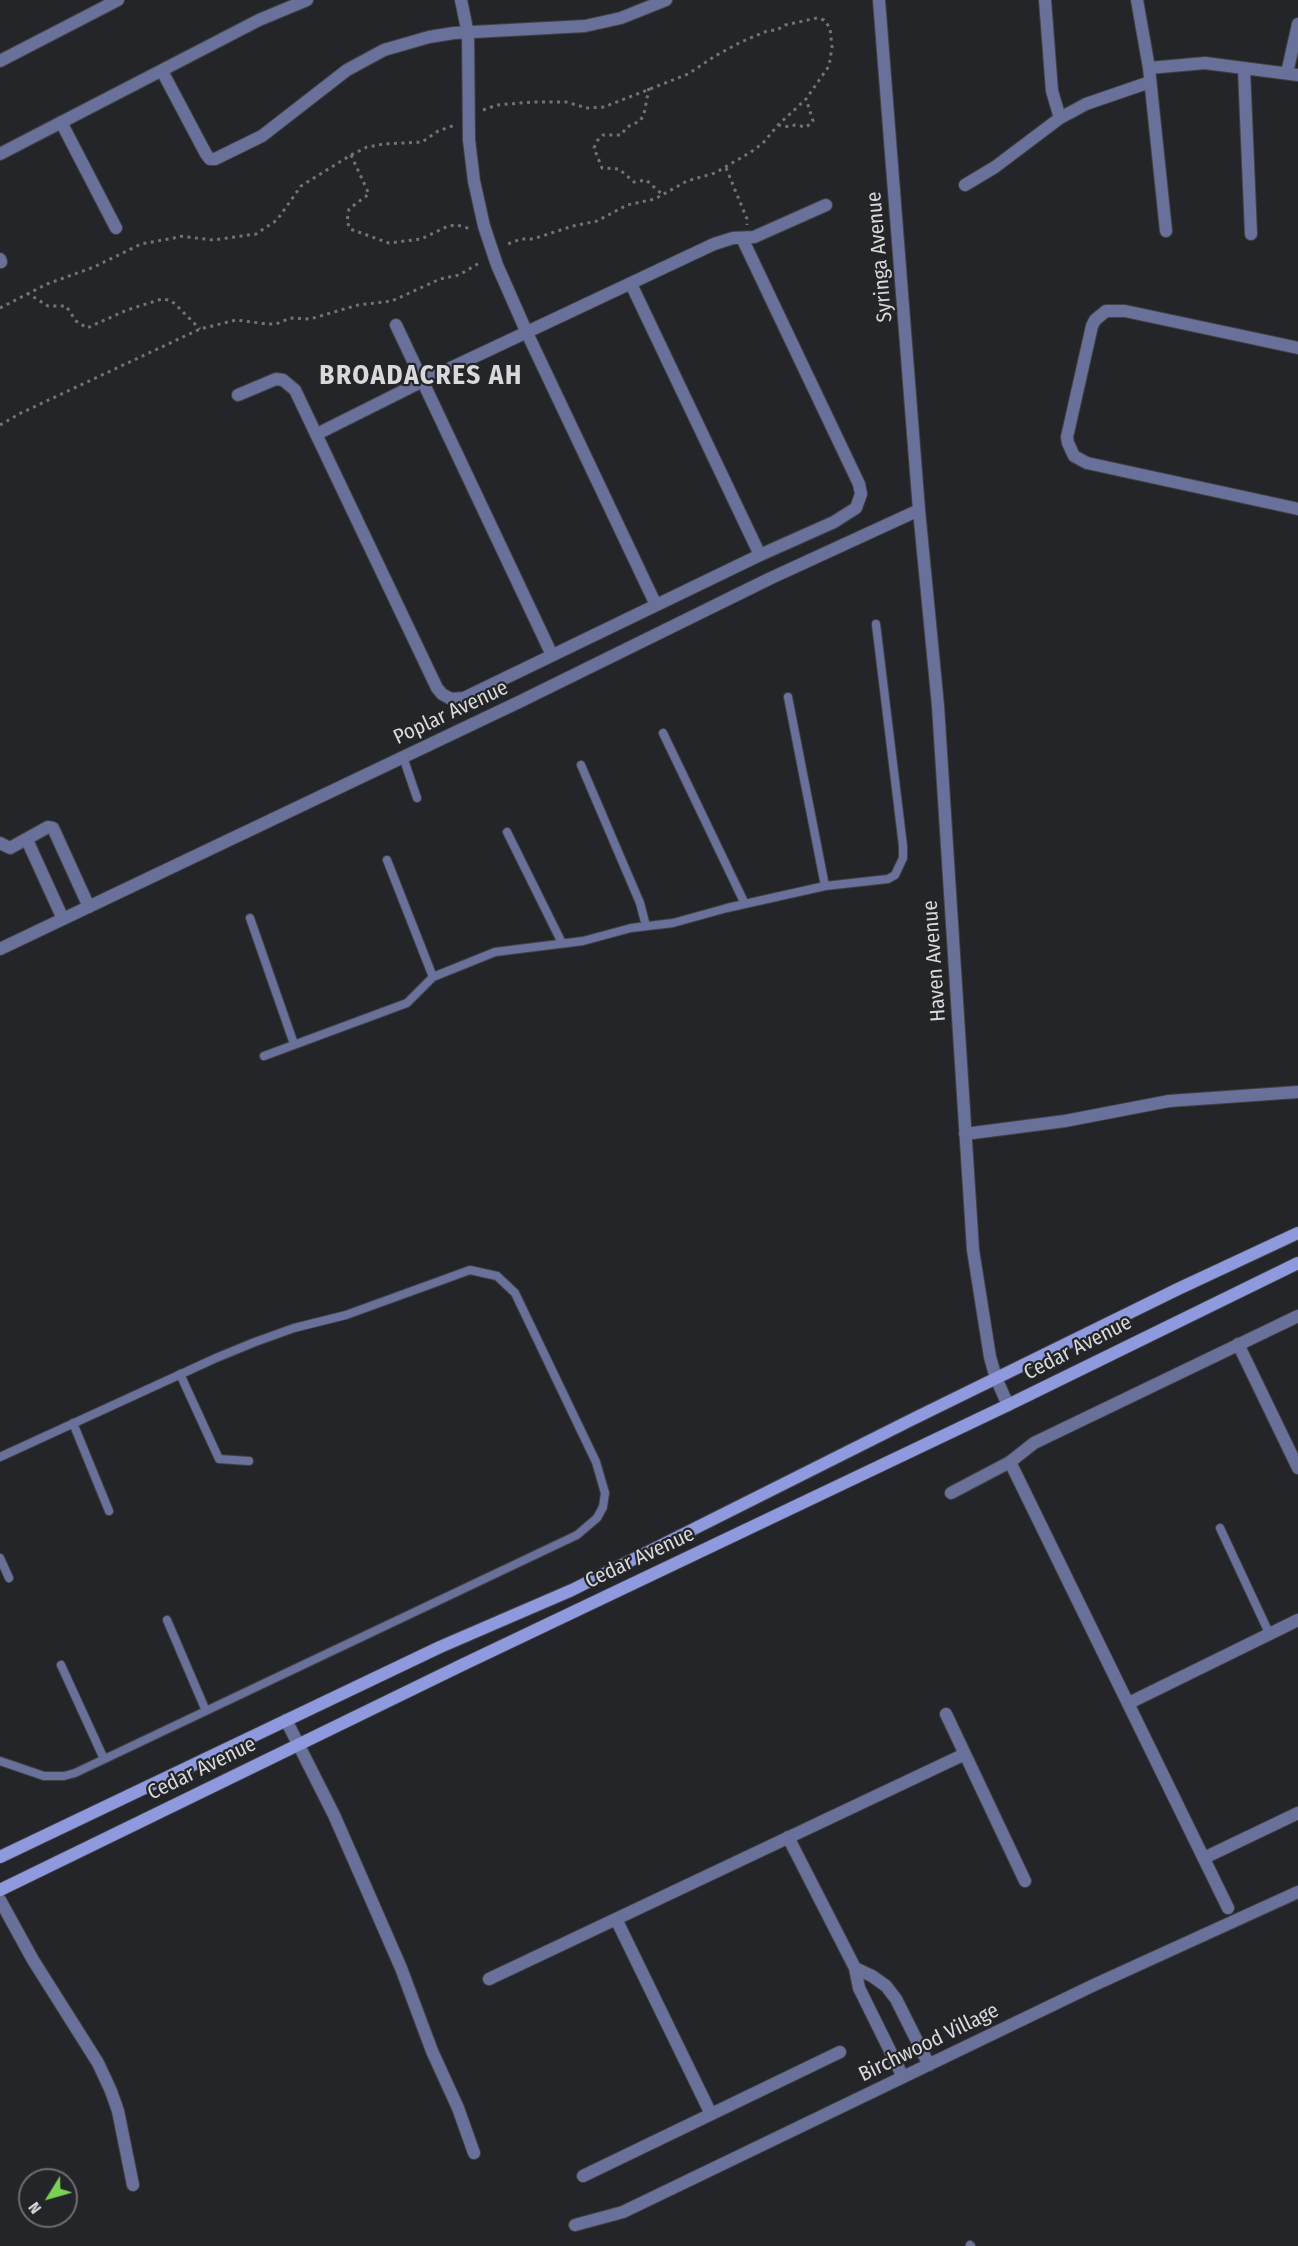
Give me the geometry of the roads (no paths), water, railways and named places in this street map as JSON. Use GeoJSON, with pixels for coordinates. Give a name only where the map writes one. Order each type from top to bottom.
{"type":"FeatureCollection","features":[{"type":"Feature","properties":{"kind":"main road","name":"Cedar Avenue"},"geometry":{"type":"LineString","coordinates":[[0,1857],[440,1647],[572,1590],[996,1378],[1298,1233]]}},
{"type":"Feature","properties":{"kind":"main road","name":"Cedar Avenue"},"geometry":{"type":"LineString","coordinates":[[0,1890],[298,1744],[1008,1405],[1298,1263]]}},
{"type":"Feature","properties":{"kind":"main road"},"geometry":{"type":"LineString","coordinates":[[684,1534],[693,1554]]}},
{"type":"Feature","properties":{"kind":"street"},"geometry":{"type":"LineString","coordinates":[[0,61],[118,0]]}},
{"type":"Feature","properties":{"kind":"street"},"geometry":{"type":"LineString","coordinates":[[0,154],[259,20],[308,0]]}},
{"type":"Feature","properties":{"kind":"street"},"geometry":{"type":"LineString","coordinates":[[461,0],[468,34],[468,121],[474,181],[484,226],[526,333],[656,605]]}},
{"type":"Feature","properties":{"kind":"street"},"geometry":{"type":"LineString","coordinates":[[162,71],[206,154],[210,159],[215,159],[262,136],[323,88],[377,53],[429,37],[585,26],[621,18],[666,0]]}},
{"type":"Feature","properties":{"kind":"street","name":"Syringa Avenue"},"geometry":{"type":"LineString","coordinates":[[879,0],[919,510]]}},
{"type":"Feature","properties":{"kind":"street"},"geometry":{"type":"LineString","coordinates":[[1045,0],[1052,91],[1060,118]]}},
{"type":"Feature","properties":{"kind":"street"},"geometry":{"type":"LineString","coordinates":[[1137,0],[1149,68],[1166,231]]}},
{"type":"Feature","properties":{"kind":"street"},"geometry":{"type":"LineString","coordinates":[[1149,68],[1205,63],[1292,74],[1298,24]]}},
{"type":"Feature","properties":{"kind":"street"},"geometry":{"type":"LineString","coordinates":[[1244,69],[1251,234]]}},
{"type":"Feature","properties":{"kind":"street"},"geometry":{"type":"LineString","coordinates":[[965,185],[1004,161],[1060,118],[1086,104],[1150,82]]}},
{"type":"Feature","properties":{"kind":"street"},"geometry":{"type":"LineString","coordinates":[[61,122],[116,228]]}},
{"type":"Feature","properties":{"kind":"street"},"geometry":{"type":"LineString","coordinates":[[317,434],[423,381],[714,244],[733,238],[754,237],[769,232],[826,205]]}},
{"type":"Feature","properties":{"kind":"street"},"geometry":{"type":"LineString","coordinates":[[238,395],[269,380],[283,380],[294,390],[433,681],[442,694],[451,699],[464,698],[760,555],[847,516],[856,508],[861,494],[852,466],[742,238]]}},
{"type":"Feature","properties":{"kind":"street"},"geometry":{"type":"LineString","coordinates":[[632,284],[760,555]]}},
{"type":"Feature","properties":{"kind":"street"},"geometry":{"type":"LineString","coordinates":[[1298,348],[1125,311],[1106,311],[1095,320],[1092,326],[1067,437],[1074,456],[1087,463],[1298,509]]}},
{"type":"Feature","properties":{"kind":"street"},"geometry":{"type":"LineString","coordinates":[[396,325],[552,655]]}},
{"type":"Feature","properties":{"kind":"street","name":"Poplar Avenue"},"geometry":{"type":"LineString","coordinates":[[0,950],[771,578],[919,510]]}},
{"type":"Feature","properties":{"kind":"street","name":"Haven Avenue"},"geometry":{"type":"LineString","coordinates":[[919,510],[938,706],[976,1273],[990,1358],[1008,1405]]}},
{"type":"Feature","properties":{"kind":"street"},"geometry":{"type":"LineString","coordinates":[[0,843],[10,848],[48,827],[53,828],[89,907]]}},
{"type":"Feature","properties":{"kind":"street"},"geometry":{"type":"LineString","coordinates":[[27,840],[63,919]]}},
{"type":"Feature","properties":{"kind":"street"},"geometry":{"type":"LineString","coordinates":[[965,1134],[1065,1121],[1169,1101],[1298,1092]]}},
{"type":"Feature","properties":{"kind":"street"},"geometry":{"type":"LineString","coordinates":[[951,1493],[1010,1462],[1034,1443],[1298,1316]]}},
{"type":"Feature","properties":{"kind":"street"},"geometry":{"type":"LineString","coordinates":[[1238,1344],[1298,1468]]}},
{"type":"Feature","properties":{"kind":"street"},"geometry":{"type":"LineString","coordinates":[[1010,1462],[1228,1908]]}},
{"type":"Feature","properties":{"kind":"street"},"geometry":{"type":"LineString","coordinates":[[1129,1703],[1298,1620]]}},
{"type":"Feature","properties":{"kind":"street"},"geometry":{"type":"LineString","coordinates":[[946,1714],[1025,1881]]}},
{"type":"Feature","properties":{"kind":"street"},"geometry":{"type":"LineString","coordinates":[[286,1720],[334,1815],[401,1968],[474,2153]]}},
{"type":"Feature","properties":{"kind":"street"},"geometry":{"type":"LineString","coordinates":[[489,1979],[965,1754]]}},
{"type":"Feature","properties":{"kind":"street"},"geometry":{"type":"LineString","coordinates":[[1204,1858],[1298,1813]]}},
{"type":"Feature","properties":{"kind":"street"},"geometry":{"type":"LineString","coordinates":[[788,1837],[855,1968],[859,1988],[903,2077]]}},
{"type":"Feature","properties":{"kind":"street","name":"Birchwood Village"},"geometry":{"type":"LineString","coordinates":[[575,2225],[623,2212],[1094,1986],[1298,1892]]}},
{"type":"Feature","properties":{"kind":"street"},"geometry":{"type":"LineString","coordinates":[[0,1900],[33,1960],[98,2063],[118,2112],[133,2185]]}},
{"type":"Feature","properties":{"kind":"street"},"geometry":{"type":"LineString","coordinates":[[616,1919],[711,2114]]}},
{"type":"Feature","properties":{"kind":"street"},"geometry":{"type":"LineString","coordinates":[[855,1968],[886,1986],[896,1999],[929,2065]]}},
{"type":"Feature","properties":{"kind":"street"},"geometry":{"type":"LineString","coordinates":[[583,2176],[840,2052]]}},
{"type":"Feature","properties":{"kind":"lane"},"geometry":{"type":"LineString","coordinates":[[264,1056],[407,1003],[433,977],[495,952],[583,941],[646,926],[673,923],[825,886],[888,879],[895,875],[903,858],[903,846],[876,624]]}},
{"type":"Feature","properties":{"kind":"lane"},"geometry":{"type":"LineString","coordinates":[[788,697],[825,886]]}},
{"type":"Feature","properties":{"kind":"lane"},"geometry":{"type":"LineString","coordinates":[[663,733],[745,904]]}},
{"type":"Feature","properties":{"kind":"lane"},"geometry":{"type":"LineString","coordinates":[[403,757],[417,798]]}},
{"type":"Feature","properties":{"kind":"lane"},"geometry":{"type":"LineString","coordinates":[[581,765],[640,903],[646,926]]}},
{"type":"Feature","properties":{"kind":"lane"},"geometry":{"type":"LineString","coordinates":[[507,832],[562,943]]}},
{"type":"Feature","properties":{"kind":"lane"},"geometry":{"type":"LineString","coordinates":[[387,860],[433,977]]}},
{"type":"Feature","properties":{"kind":"lane"},"geometry":{"type":"LineString","coordinates":[[250,918],[294,1044]]}},
{"type":"Feature","properties":{"kind":"lane"},"geometry":{"type":"LineString","coordinates":[[0,1457],[226,1354],[294,1328],[346,1315],[470,1270],[492,1274],[515,1293],[596,1462],[605,1493],[600,1514],[581,1533],[75,1773],[53,1777],[44,1776],[0,1761]]}},
{"type":"Feature","properties":{"kind":"lane"},"geometry":{"type":"LineString","coordinates":[[180,1374],[219,1459],[249,1461]]}},
{"type":"Feature","properties":{"kind":"lane"},"geometry":{"type":"LineString","coordinates":[[73,1423],[109,1511]]}},
{"type":"Feature","properties":{"kind":"lane"},"geometry":{"type":"LineString","coordinates":[[1220,1528],[1270,1635]]}},
{"type":"Feature","properties":{"kind":"lane"},"geometry":{"type":"LineString","coordinates":[[0,1558],[9,1578]]}},
{"type":"Feature","properties":{"kind":"lane"},"geometry":{"type":"LineString","coordinates":[[167,1620],[206,1711]]}},
{"type":"Feature","properties":{"kind":"lane"},"geometry":{"type":"LineString","coordinates":[[61,1665],[104,1760]]}},
{"type":"Feature","properties":{"kind":"district","name":"BROADACRES AH"},"geometry":{"type":"Point","coordinates":[421,376]}}]}
